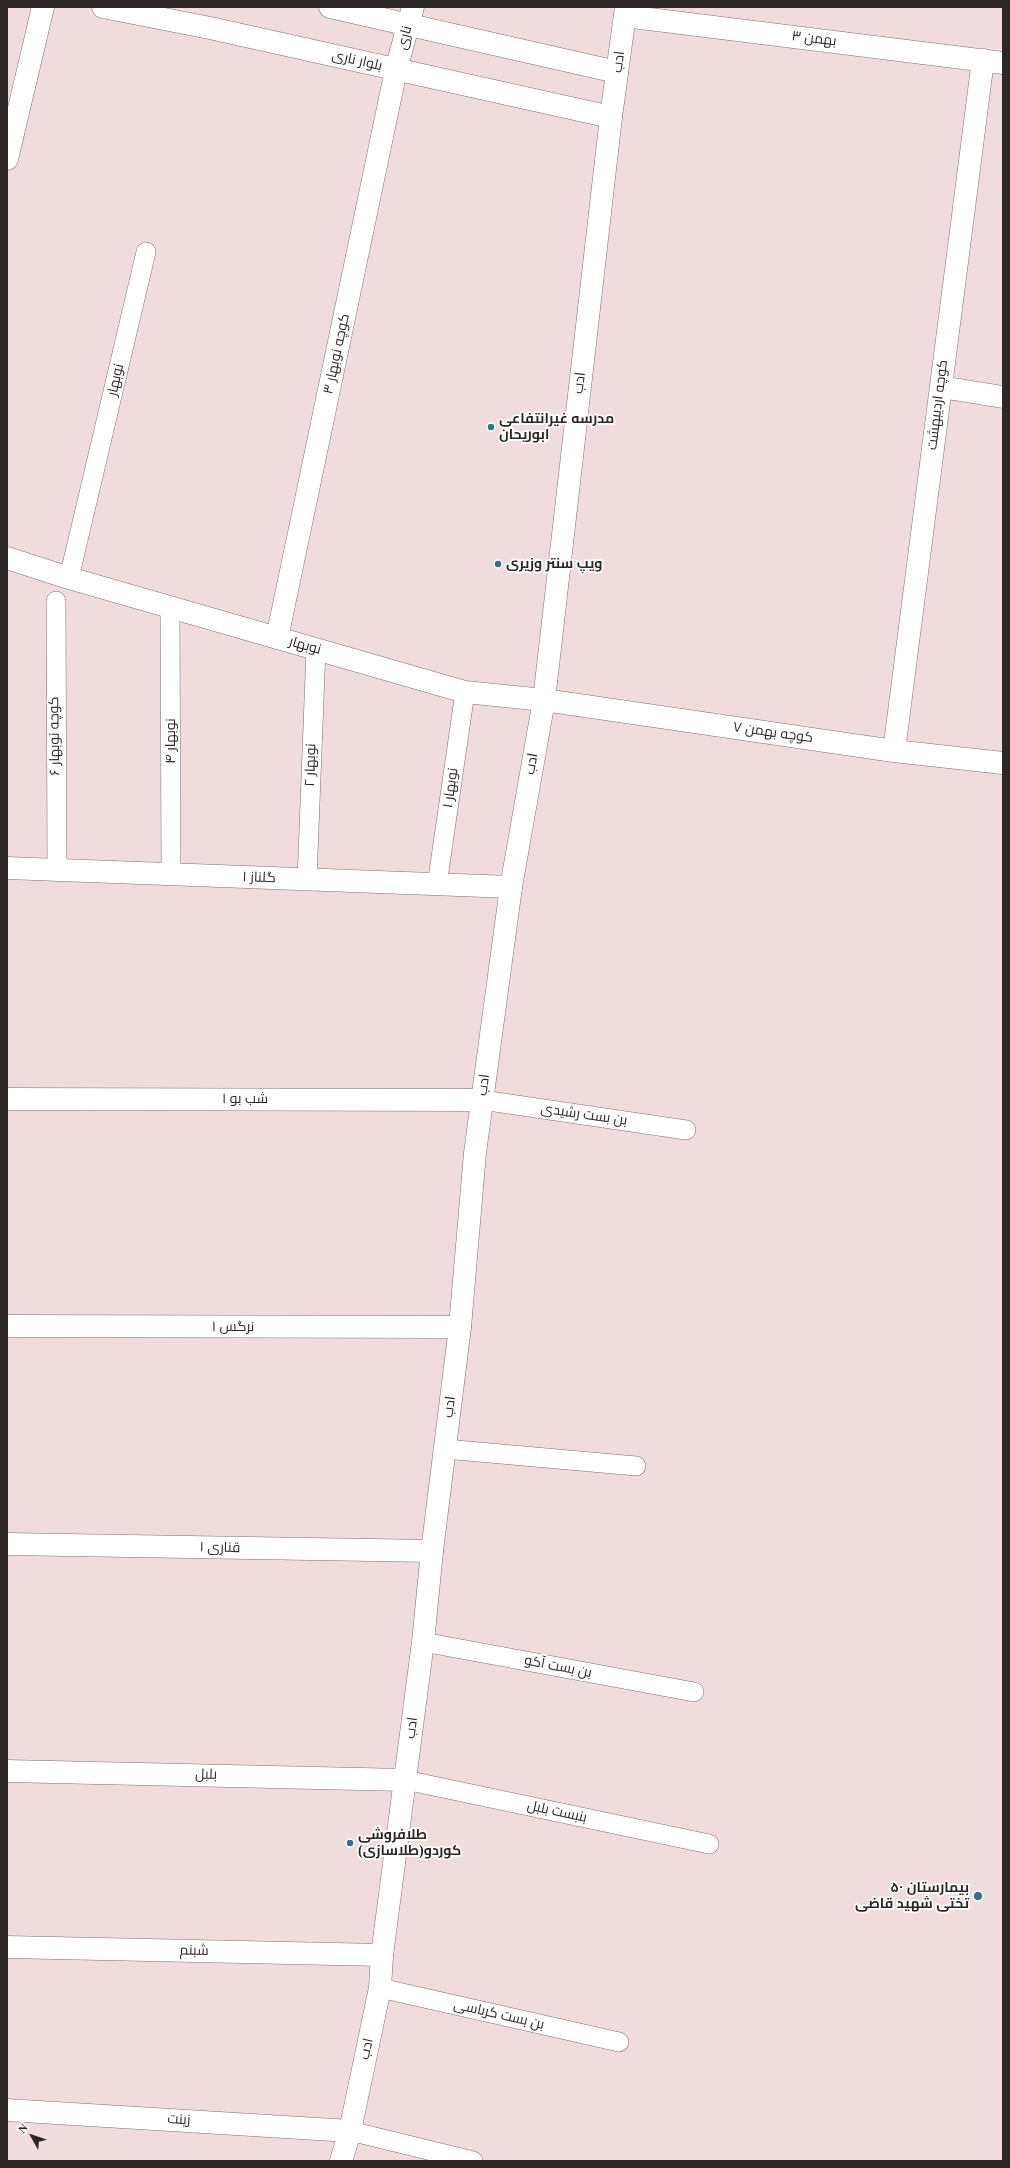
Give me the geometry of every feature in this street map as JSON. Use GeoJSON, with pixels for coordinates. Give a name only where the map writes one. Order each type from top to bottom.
{"type":"FeatureCollection","features":[{"type":"Feature","properties":{"kind":"street"},"geometry":{"type":"LineString","coordinates":[[7,159],[44,7]]}},
{"type":"Feature","properties":{"kind":"street","name":"بلوار ناری"},"geometry":{"type":"LineString","coordinates":[[103,7],[210,28],[611,117]]}},
{"type":"Feature","properties":{"kind":"street"},"geometry":{"type":"LineString","coordinates":[[330,7],[410,15],[617,72]]}},
{"type":"Feature","properties":{"kind":"street","name":"بهمن ۳"},"geometry":{"type":"LineString","coordinates":[[625,12],[993,61]]}},
{"type":"Feature","properties":{"kind":"street","name":"ادب"},"geometry":{"type":"LineString","coordinates":[[341,2161],[350,2131],[380,1988],[382,1955],[423,1642],[432,1551],[460,1327],[475,1153],[511,887],[544,700],[611,117],[625,12]]}},
{"type":"Feature","properties":{"kind":"street","name":"ناری"},"geometry":{"type":"LineString","coordinates":[[396,70],[410,15]]}},
{"type":"Feature","properties":{"kind":"street","name":"کوچه اردیبهشت"},"geometry":{"type":"LineString","coordinates":[[894,751],[941,387],[993,61]]}},
{"type":"Feature","properties":{"kind":"street","name":"کوچه نوبهار ۳"},"geometry":{"type":"LineString","coordinates":[[277,638],[396,70]]}},
{"type":"Feature","properties":{"kind":"street"},"geometry":{"type":"LineString","coordinates":[[941,387],[1003,396]]}},
{"type":"Feature","properties":{"kind":"street","name":"نوبهار"},"geometry":{"type":"LineString","coordinates":[[7,558],[69,578],[465,692],[544,700]]}},
{"type":"Feature","properties":{"kind":"street","name":"کوچه بهمن ۷"},"geometry":{"type":"LineString","coordinates":[[544,700],[894,751],[1003,763]]}},
{"type":"Feature","properties":{"kind":"street","name":"گلناز ۱"},"geometry":{"type":"LineString","coordinates":[[7,868],[511,887]]}},
{"type":"Feature","properties":{"kind":"street","name":"شب بو ۱"},"geometry":{"type":"LineString","coordinates":[[7,1099],[482,1100]]}},
{"type":"Feature","properties":{"kind":"street","name":"نرگس ۱"},"geometry":{"type":"LineString","coordinates":[[7,1326],[460,1327]]}},
{"type":"Feature","properties":{"kind":"street","name":"قناری ۱"},"geometry":{"type":"LineString","coordinates":[[7,1544],[432,1551]]}},
{"type":"Feature","properties":{"kind":"street","name":"بلبل"},"geometry":{"type":"LineString","coordinates":[[7,1770],[405,1780]]}},
{"type":"Feature","properties":{"kind":"street","name":"شبنم"},"geometry":{"type":"LineString","coordinates":[[7,1947],[382,1955]]}},
{"type":"Feature","properties":{"kind":"street","name":"زینت"},"geometry":{"type":"LineString","coordinates":[[7,2110],[350,2131]]}},
{"type":"Feature","properties":{"kind":"lane","name":"نوبهار"},"geometry":{"type":"LineString","coordinates":[[69,578],[146,252]]}},
{"type":"Feature","properties":{"kind":"lane","name":"کوچه نوبهار ۶"},"geometry":{"type":"LineString","coordinates":[[56,601],[57,871]]}},
{"type":"Feature","properties":{"kind":"lane","name":"نوبهار ۴"},"geometry":{"type":"LineString","coordinates":[[170,607],[171,875]]}},
{"type":"Feature","properties":{"kind":"lane","name":"نوبهار ۲"},"geometry":{"type":"LineString","coordinates":[[307,880],[316,649]]}},
{"type":"Feature","properties":{"kind":"lane","name":"نوبهار ۱"},"geometry":{"type":"LineString","coordinates":[[437,884],[465,692]]}},
{"type":"Feature","properties":{"kind":"lane","name":"بن بست رشیدی"},"geometry":{"type":"LineString","coordinates":[[482,1100],[686,1130]]}},
{"type":"Feature","properties":{"kind":"lane"},"geometry":{"type":"LineString","coordinates":[[444,1449],[636,1466]]}},
{"type":"Feature","properties":{"kind":"lane","name":"بن بست آکو"},"geometry":{"type":"LineString","coordinates":[[423,1642],[694,1692]]}},
{"type":"Feature","properties":{"kind":"lane","name":"بنبست بلبل"},"geometry":{"type":"LineString","coordinates":[[405,1780],[709,1844]]}},
{"type":"Feature","properties":{"kind":"lane","name":"بن بست کرباسی"},"geometry":{"type":"LineString","coordinates":[[380,1988],[619,2042]]}},
{"type":"Feature","properties":{"kind":"lane"},"geometry":{"type":"LineString","coordinates":[[350,2131],[473,2161]]}},
{"type":"Feature","properties":{"kind":"place","name":"مدرسه غیرانتفاعی ابوریحان"},"geometry":{"type":"Point","coordinates":[491,427]}},
{"type":"Feature","properties":{"kind":"place","name":"ویپ سنتر وزیری"},"geometry":{"type":"Point","coordinates":[498,564]}},
{"type":"Feature","properties":{"kind":"place","name":"طلافروشی کوردو(طلاسازی)"},"geometry":{"type":"Point","coordinates":[350,1843]}},
{"type":"Feature","properties":{"kind":"place","name":"بیمارستان ۵۰ تختی شهید قاضی"},"geometry":{"type":"Point","coordinates":[978,1896]}}]}
